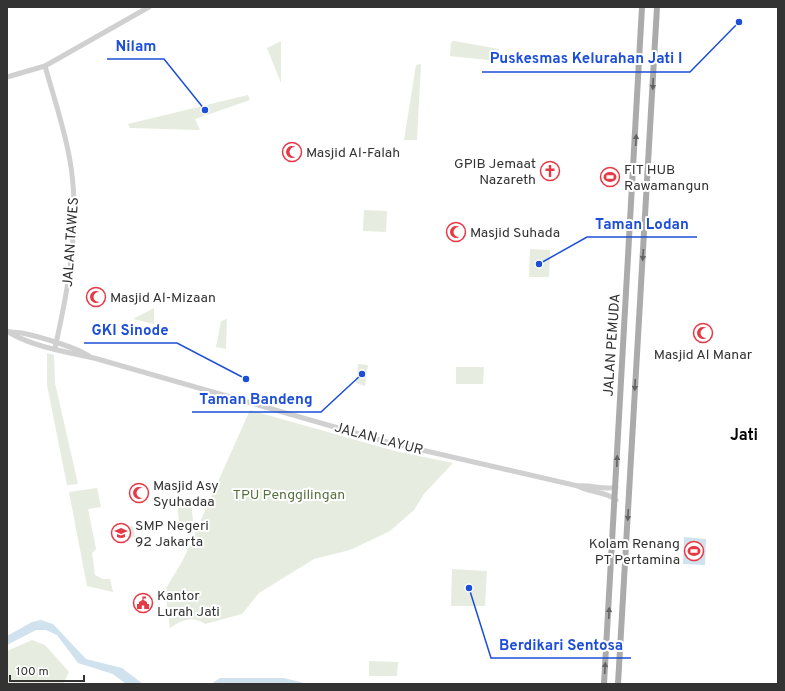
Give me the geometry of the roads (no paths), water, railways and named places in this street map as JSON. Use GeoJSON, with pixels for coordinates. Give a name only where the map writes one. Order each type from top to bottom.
{"type":"FeatureCollection","features":[{"type":"Feature","properties":{"kind":"main road","name":"JALAN PEMUDA"},"geometry":{"type":"LineString","coordinates":[[604,684],[616,500],[642,7]]}},
{"type":"Feature","properties":{"kind":"main road","name":"JALAN PEMUDA"},"geometry":{"type":"LineString","coordinates":[[618,684],[657,7]]}},
{"type":"Feature","properties":{"kind":"main road"},"geometry":{"type":"LineString","coordinates":[[641,30],[655,31]]}},
{"type":"Feature","properties":{"kind":"main road"},"geometry":{"type":"LineString","coordinates":[[606,652],[620,652]]}},
{"type":"Feature","properties":{"kind":"street"},"geometry":{"type":"LineString","coordinates":[[7,78],[45,66],[149,7]]}},
{"type":"Feature","properties":{"kind":"street","name":"JALAN TAWES"},"geometry":{"type":"LineString","coordinates":[[45,66],[67,143],[73,190],[74,214],[66,303],[56,346]]}},
{"type":"Feature","properties":{"kind":"street","name":"JALAN LAYUR"},"geometry":{"type":"LineString","coordinates":[[9,332],[22,333],[56,346],[84,353],[90,357],[387,442],[578,486],[584,490],[610,496],[616,500]]}},
{"type":"Feature","properties":{"kind":"street","name":"JALAN LAYUR"},"geometry":{"type":"LineString","coordinates":[[578,486],[586,484],[607,488],[616,487]]}},
{"type":"Feature","properties":{"kind":"water","name":"Kolam Renang PT Pertamina"},"geometry":{"type":"Polygon","coordinates":[[[684,537],[706,539],[705,565],[683,564],[684,537]]]}},
{"type":"Feature","properties":{"kind":"water"},"geometry":{"type":"Polygon","coordinates":[[[41,620],[53,624],[86,659],[122,668],[143,684],[126,684],[113,674],[78,663],[57,635],[46,630],[36,630],[7,645],[7,636],[32,622],[41,620]]]}},
{"type":"Feature","properties":{"kind":"water"},"geometry":{"type":"Polygon","coordinates":[[[220,678],[284,678],[308,684],[211,684],[220,678]]]}},
{"type":"Feature","properties":{"kind":"place","name":"Puskesmas Kelurahan Jati I"},"geometry":{"type":"Point","coordinates":[739,22]}},
{"type":"Feature","properties":{"kind":"place","name":"Nilam"},"geometry":{"type":"Point","coordinates":[205,110]}},
{"type":"Feature","properties":{"kind":"place","name":"Masjid Al-Falah"},"geometry":{"type":"Point","coordinates":[292,152]}},
{"type":"Feature","properties":{"kind":"place","name":"GPIB Jemaat Nazareth"},"geometry":{"type":"Point","coordinates":[550,171]}},
{"type":"Feature","properties":{"kind":"place","name":"FIT HUB Rawamangun"},"geometry":{"type":"Point","coordinates":[610,177]}},
{"type":"Feature","properties":{"kind":"place","name":"Masjid Suhada"},"geometry":{"type":"Point","coordinates":[456,232]}},
{"type":"Feature","properties":{"kind":"place","name":"Taman Lodan"},"geometry":{"type":"Point","coordinates":[539,264]}},
{"type":"Feature","properties":{"kind":"place","name":"Masjid Al-Mizaan"},"geometry":{"type":"Point","coordinates":[96,297]}},
{"type":"Feature","properties":{"kind":"place","name":"Masjid Al Manar"},"geometry":{"type":"Point","coordinates":[703,333]}},
{"type":"Feature","properties":{"kind":"place","name":"Taman Bandeng"},"geometry":{"type":"Point","coordinates":[362,374]}},
{"type":"Feature","properties":{"kind":"place","name":"GKI Sinode"},"geometry":{"type":"Point","coordinates":[246,379]}},
{"type":"Feature","properties":{"kind":"place","name":"Masjid Asy Syuhadaa"},"geometry":{"type":"Point","coordinates":[139,493]}},
{"type":"Feature","properties":{"kind":"place","name":"SMP Negeri 92 Jakarta"},"geometry":{"type":"Point","coordinates":[121,533]}},
{"type":"Feature","properties":{"kind":"place","name":"Kolam Renang PT Pertamina"},"geometry":{"type":"Point","coordinates":[694,551]}},
{"type":"Feature","properties":{"kind":"place","name":"Berdikari Sentosa"},"geometry":{"type":"Point","coordinates":[469,588]}},
{"type":"Feature","properties":{"kind":"place","name":"Kantor Lurah Jati"},"geometry":{"type":"Point","coordinates":[143,603]}},
{"type":"Feature","properties":{"kind":"district","name":"Jati"},"geometry":{"type":"Point","coordinates":[744,434]}},
{"type":"Feature","properties":{"kind":"park label","name":"TPU Penggilingan"},"geometry":{"type":"Point","coordinates":[289,494]}}]}
